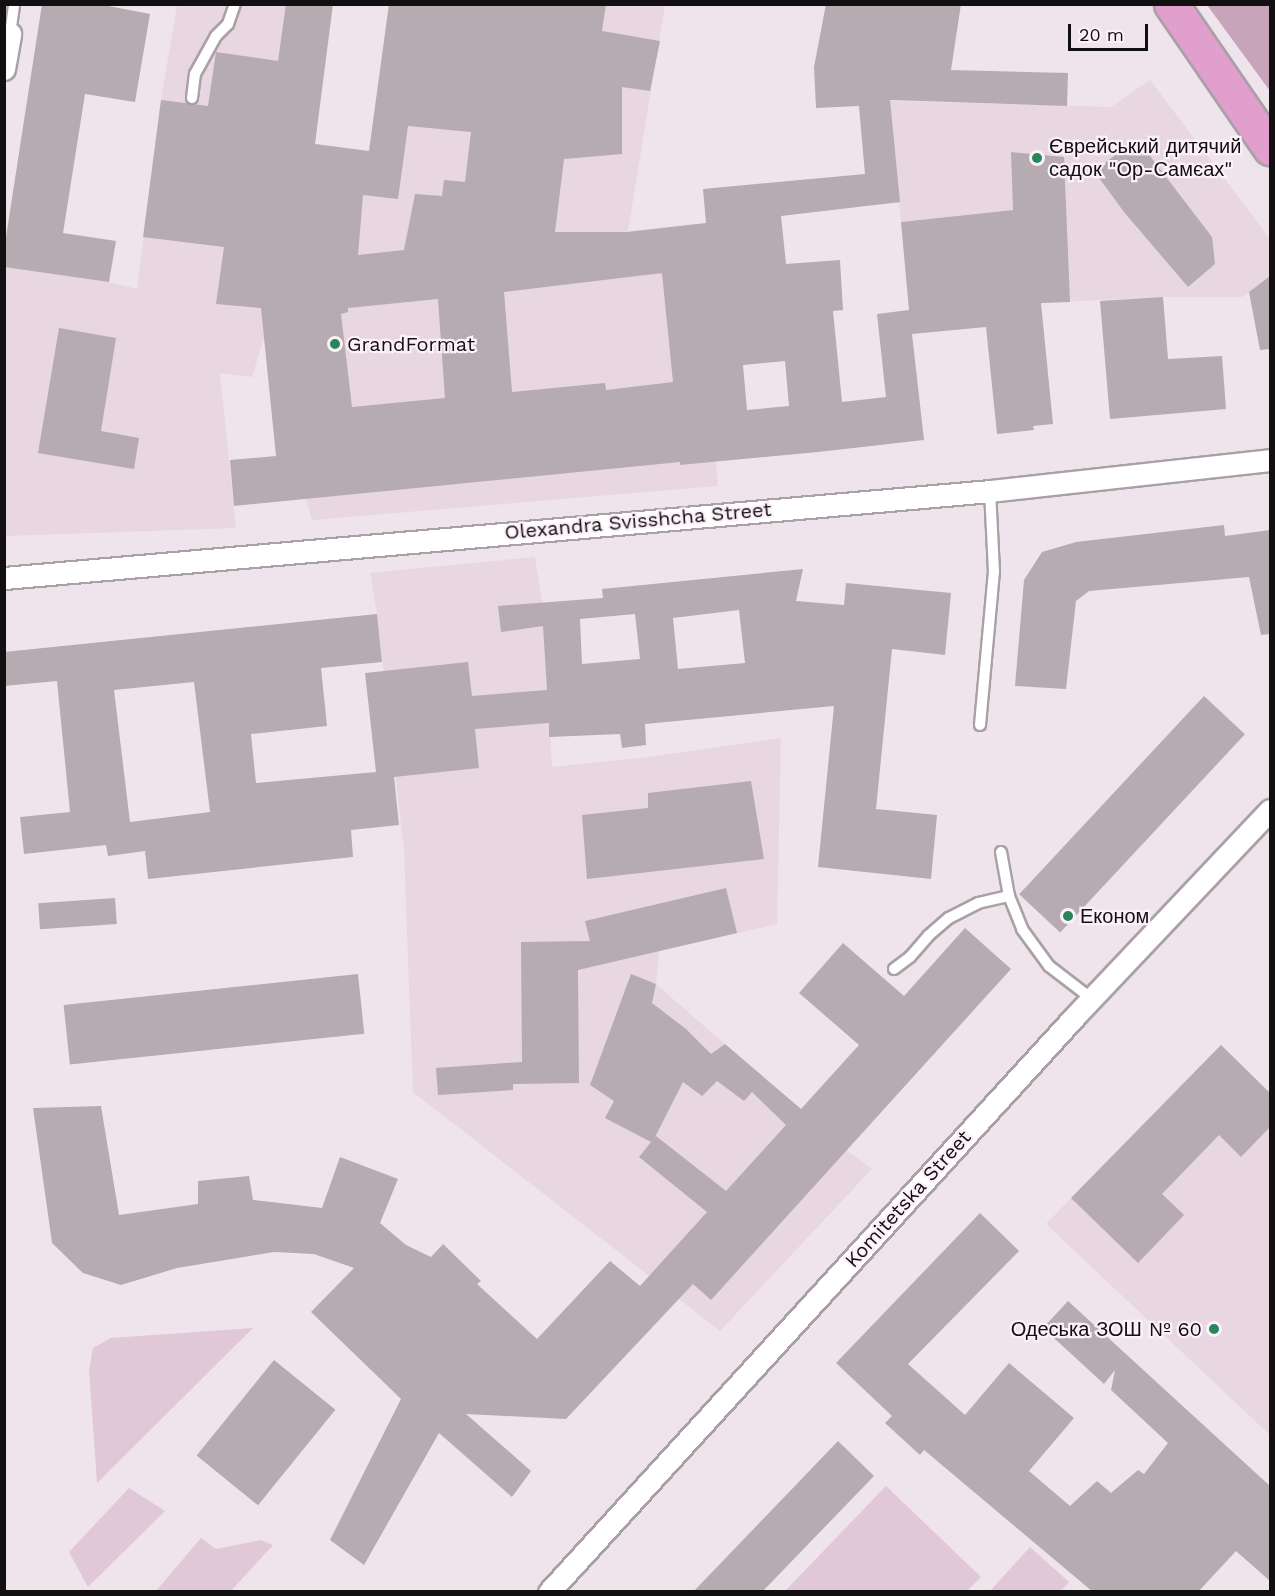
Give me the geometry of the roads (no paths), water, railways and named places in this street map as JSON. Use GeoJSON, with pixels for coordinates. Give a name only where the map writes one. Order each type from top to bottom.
{"type":"FeatureCollection","features":[{"type":"Feature","properties":{"kind":"main road"},"geometry":{"type":"LineString","coordinates":[[1171,4],[1270,148]]}},
{"type":"Feature","properties":{"kind":"street"},"geometry":{"type":"LineString","coordinates":[[4,69],[10,34]]}},
{"type":"Feature","properties":{"kind":"street","name":"Olexandra Svisshcha Street"},"geometry":{"type":"LineString","coordinates":[[4,578],[990,490],[1270,460]]}},
{"type":"Feature","properties":{"kind":"street","name":"Komitetska Street"},"geometry":{"type":"LineString","coordinates":[[549,1592],[1092,999],[1270,810]]}},
{"type":"Feature","properties":{"kind":"lane"},"geometry":{"type":"LineString","coordinates":[[10,34],[14,4]]}},
{"type":"Feature","properties":{"kind":"lane"},"geometry":{"type":"LineString","coordinates":[[192,98],[195,74],[216,36],[228,24],[235,4]]}},
{"type":"Feature","properties":{"kind":"lane"},"geometry":{"type":"LineString","coordinates":[[980,724],[994,572],[990,490]]}},
{"type":"Feature","properties":{"kind":"lane"},"geometry":{"type":"LineString","coordinates":[[1001,852],[1009,896],[1022,929],[1049,966],[1092,999]]}},
{"type":"Feature","properties":{"kind":"lane"},"geometry":{"type":"LineString","coordinates":[[894,969],[910,957],[928,936],[949,918],[978,903],[1009,896]]}},
{"type":"Feature","properties":{"kind":"place","name":"Єврейський дитячий садок \"Ор-Самєах\""},"geometry":{"type":"Point","coordinates":[1037,158]}},
{"type":"Feature","properties":{"kind":"place","name":"GrandFormat"},"geometry":{"type":"Point","coordinates":[335,344]}},
{"type":"Feature","properties":{"kind":"place","name":"Економ"},"geometry":{"type":"Point","coordinates":[1068,916]}},
{"type":"Feature","properties":{"kind":"place","name":"Одеська ЗОШ № 60"},"geometry":{"type":"Point","coordinates":[1214,1329]}}]}
